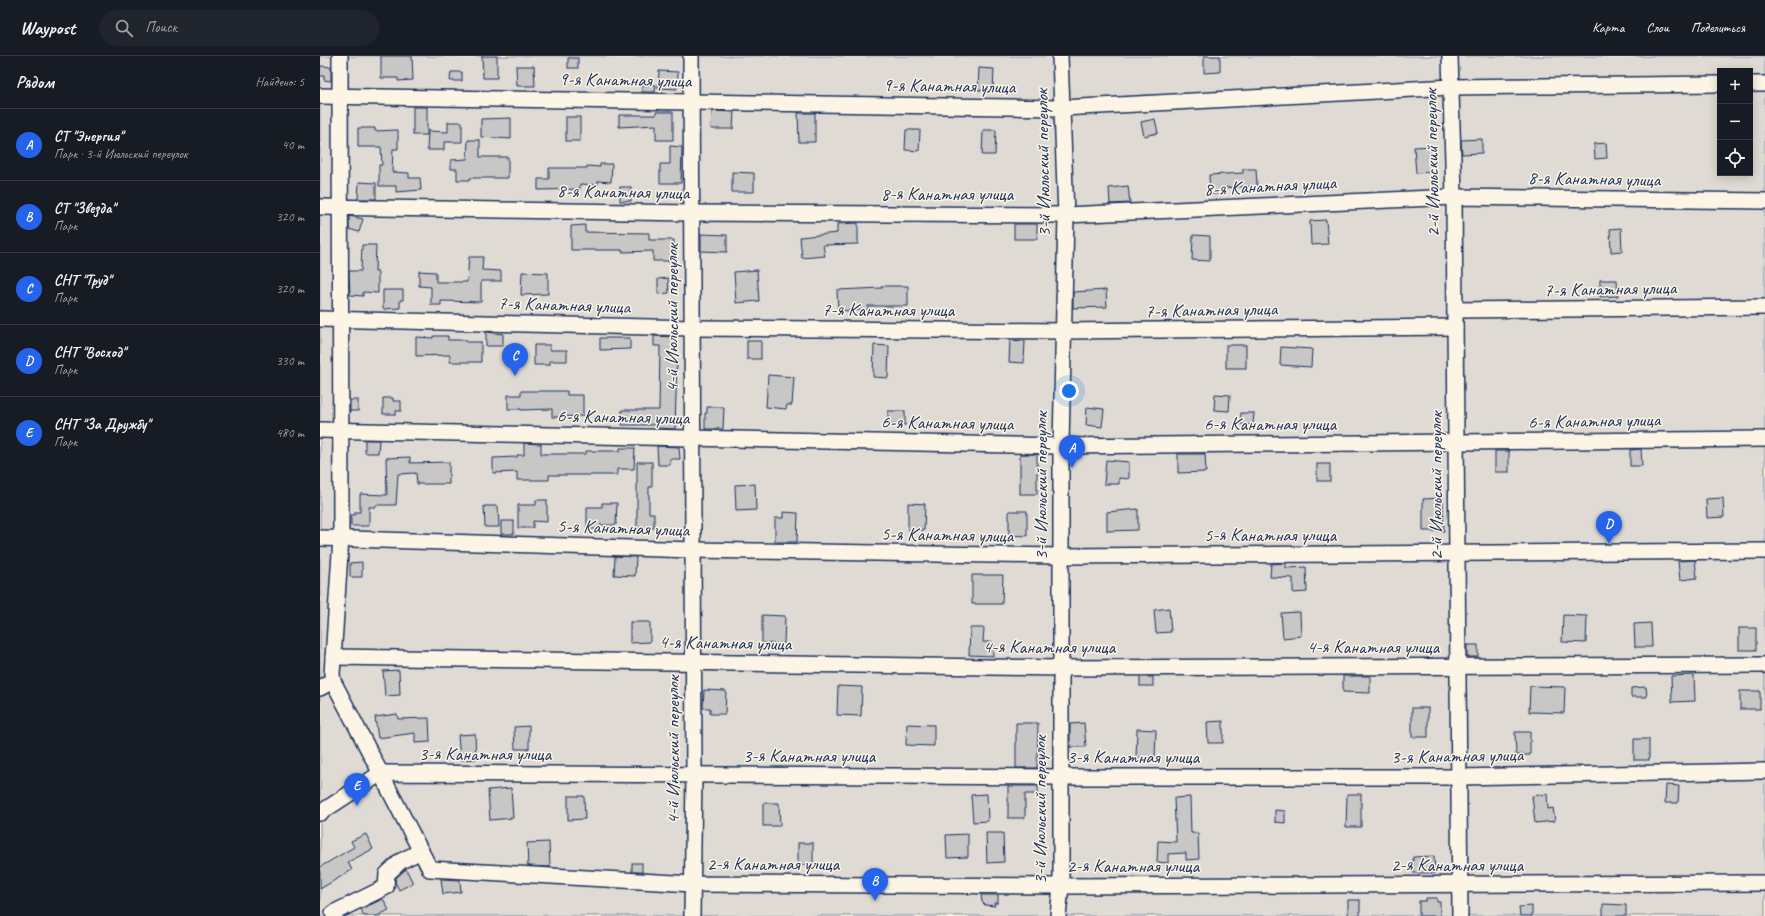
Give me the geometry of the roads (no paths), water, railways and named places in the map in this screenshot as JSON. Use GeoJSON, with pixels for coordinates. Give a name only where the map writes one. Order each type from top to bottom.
{"type":"FeatureCollection","features":[{"type":"Feature","properties":{"kind":"street"},"geometry":{"type":"LineString","coordinates":[[333,914],[386,887],[387,874],[401,861],[421,851],[333,680],[333,657],[341,538],[339,319],[340,56]]}},
{"type":"Feature","properties":{"kind":"street","name":"4-й Июльский переулок"},"geometry":{"type":"LineString","coordinates":[[691,56],[694,775],[692,916]]}},
{"type":"Feature","properties":{"kind":"street","name":"3-й Июльский переулок"},"geometry":{"type":"LineString","coordinates":[[1058,916],[1061,886],[1061,446],[1066,215],[1060,56]]}},
{"type":"Feature","properties":{"kind":"street","name":"2-й Июльский переулок"},"geometry":{"type":"LineString","coordinates":[[1450,56],[1454,197],[1460,916]]}},
{"type":"Feature","properties":{"kind":"street","name":"9-я Канатная улица"},"geometry":{"type":"LineString","coordinates":[[320,96],[1062,108],[1451,86],[1717,84]]}},
{"type":"Feature","properties":{"kind":"street"},"geometry":{"type":"LineString","coordinates":[[1753,84],[1765,84]]}},
{"type":"Feature","properties":{"kind":"street","name":"8-я Канатная улица"},"geometry":{"type":"LineString","coordinates":[[320,207],[692,213],[1066,215],[1454,197],[1765,201]]}},
{"type":"Feature","properties":{"kind":"street","name":"7-я Канатная улица"},"geometry":{"type":"LineString","coordinates":[[1455,310],[1765,307]]}},
{"type":"Feature","properties":{"kind":"street","name":"7-я Канатная улица"},"geometry":{"type":"LineString","coordinates":[[320,319],[692,328],[1063,331],[1455,327]]}},
{"type":"Feature","properties":{"kind":"street","name":"6-я Канатная улица"},"geometry":{"type":"LineString","coordinates":[[320,430],[1061,446],[1765,439]]}},
{"type":"Feature","properties":{"kind":"street","name":"5-я Канатная улица"},"geometry":{"type":"LineString","coordinates":[[320,538],[693,550],[1061,556],[1765,551]]}},
{"type":"Feature","properties":{"kind":"street","name":"4-я Канатная улица"},"geometry":{"type":"LineString","coordinates":[[333,657],[1061,668],[1765,665]]}},
{"type":"Feature","properties":{"kind":"street"},"geometry":{"type":"LineString","coordinates":[[320,688],[333,680]]}},
{"type":"Feature","properties":{"kind":"street","name":"3-я Канатная улица"},"geometry":{"type":"LineString","coordinates":[[381,773],[1061,777],[1459,777],[1765,771]]}},
{"type":"Feature","properties":{"kind":"street"},"geometry":{"type":"LineString","coordinates":[[320,813],[381,773]]}},
{"type":"Feature","properties":{"kind":"street","name":"2-я Канатная улица"},"geometry":{"type":"LineString","coordinates":[[421,851],[430,869],[692,884],[1061,886],[1765,883]]}},
{"type":"Feature","properties":{"kind":"place","name":"СНТ \"Труд\""},"geometry":{"type":"Point","coordinates":[515,376]}},
{"type":"Feature","properties":{"kind":"place","name":"СТ \"Энергия\""},"geometry":{"type":"Point","coordinates":[1072,468]}},
{"type":"Feature","properties":{"kind":"place","name":"СНТ \"Восход\""},"geometry":{"type":"Point","coordinates":[1609,544]}},
{"type":"Feature","properties":{"kind":"place","name":"СНТ \"За Дружбу\""},"geometry":{"type":"Point","coordinates":[357,806]}},
{"type":"Feature","properties":{"kind":"place","name":"СТ \"Звезда\""},"geometry":{"type":"Point","coordinates":[875,901]}}]}
